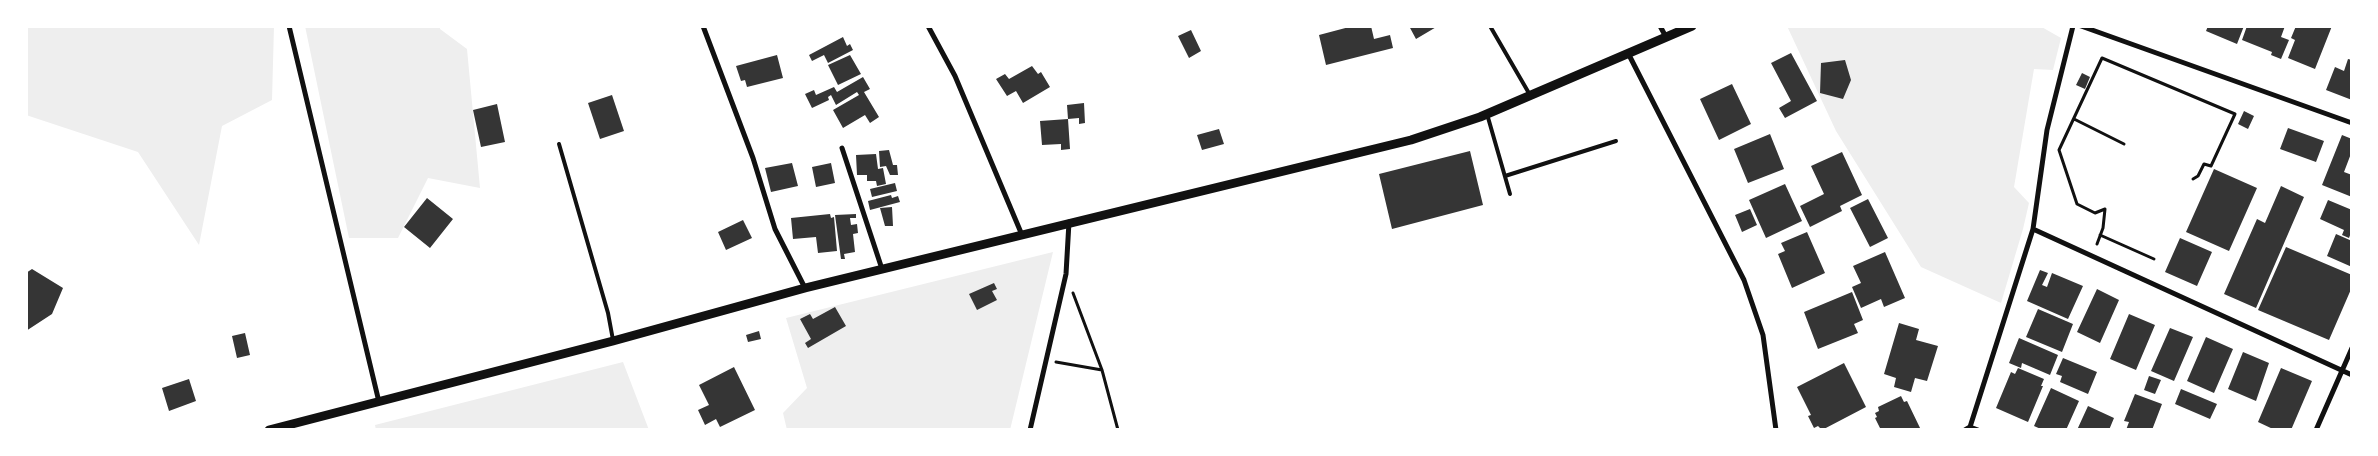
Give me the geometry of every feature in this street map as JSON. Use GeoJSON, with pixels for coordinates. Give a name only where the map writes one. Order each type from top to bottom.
{"type":"FeatureCollection","features":[{"type":"Feature","properties":{"kind":"street"},"geometry":{"type":"LineString","coordinates":[[289,26],[379,402]]}},
{"type":"Feature","properties":{"kind":"street"},"geometry":{"type":"LineString","coordinates":[[704,26],[749,149],[775,229],[805,288]]}},
{"type":"Feature","properties":{"kind":"street"},"geometry":{"type":"LineString","coordinates":[[928,26],[955,76],[1022,235]]}},
{"type":"Feature","properties":{"kind":"street"},"geometry":{"type":"LineString","coordinates":[[1660,26],[1666,37]]}},
{"type":"Feature","properties":{"kind":"street"},"geometry":{"type":"LineString","coordinates":[[269,430],[613,341],[805,288],[1411,140],[1487,114],[1692,26]]}},
{"type":"Feature","properties":{"kind":"street"},"geometry":{"type":"LineString","coordinates":[[1964,430],[1970,427],[2033,229],[2047,130],[2073,26]]}},
{"type":"Feature","properties":{"kind":"street"},"geometry":{"type":"LineString","coordinates":[[2081,26],[2352,123]]}},
{"type":"Feature","properties":{"kind":"street"},"geometry":{"type":"LineString","coordinates":[[1628,53],[1744,280],[1763,335],[1776,430]]}},
{"type":"Feature","properties":{"kind":"street"},"geometry":{"type":"LineString","coordinates":[[842,148],[882,269]]}},
{"type":"Feature","properties":{"kind":"street"},"geometry":{"type":"LineString","coordinates":[[1030,430],[1066,274],[1069,222]]}},
{"type":"Feature","properties":{"kind":"street"},"geometry":{"type":"LineString","coordinates":[[2033,229],[2352,375]]}},
{"type":"Feature","properties":{"kind":"street"},"geometry":{"type":"LineString","coordinates":[[2316,430],[2352,348]]}},
{"type":"Feature","properties":{"kind":"street"},"geometry":{"type":"LineString","coordinates":[[1970,427],[1978,430]]}},
{"type":"Feature","properties":{"kind":"lane"},"geometry":{"type":"LineString","coordinates":[[1490,26],[1530,95]]}},
{"type":"Feature","properties":{"kind":"lane"},"geometry":{"type":"LineString","coordinates":[[1487,114],[1510,194]]}},
{"type":"Feature","properties":{"kind":"lane"},"geometry":{"type":"LineString","coordinates":[[1505,176],[1616,140]]}},
{"type":"Feature","properties":{"kind":"lane"},"geometry":{"type":"LineString","coordinates":[[559,144],[608,313],[613,341]]}},
{"type":"Feature","properties":{"kind":"path"},"geometry":{"type":"LineString","coordinates":[[2097,244],[2105,209],[2095,213],[2077,204],[2059,150],[2102,58],[2235,114],[2211,166],[2204,164],[2198,176],[2193,179]]}},
{"type":"Feature","properties":{"kind":"path"},"geometry":{"type":"LineString","coordinates":[[2074,118],[2124,144]]}},
{"type":"Feature","properties":{"kind":"path"},"geometry":{"type":"LineString","coordinates":[[2100,235],[2154,259]]}},
{"type":"Feature","properties":{"kind":"path"},"geometry":{"type":"LineString","coordinates":[[1066,274],[1102,370],[1118,430]]}},
{"type":"Feature","properties":{"kind":"path"},"geometry":{"type":"LineString","coordinates":[[1047,360],[1102,370]]}},
{"type":"Feature","properties":{"kind":"shaded area"},"geometry":{"type":"Polygon","coordinates":[[[26,26],[274,26],[272,100],[222,126],[199,245],[138,152],[26,115],[26,26]]]}},
{"type":"Feature","properties":{"kind":"shaded area"},"geometry":{"type":"Polygon","coordinates":[[[305,26],[440,26],[440,29],[467,49],[480,188],[428,178],[398,238],[349,238],[305,26]]]}},
{"type":"Feature","properties":{"kind":"shaded area"},"geometry":{"type":"Polygon","coordinates":[[[1787,26],[2040,26],[2061,38],[2053,70],[2034,69],[2014,187],[2029,203],[2001,303],[1921,267],[1836,131],[1787,26]]]}},
{"type":"Feature","properties":{"kind":"shaded area"},"geometry":{"type":"Polygon","coordinates":[[[1053,252],[1010,430],[787,430],[783,413],[807,388],[786,318],[1053,252]]]}},
{"type":"Feature","properties":{"kind":"shaded area"},"geometry":{"type":"Polygon","coordinates":[[[623,362],[649,430],[376,430],[375,425],[623,362]]]}},
{"type":"Feature","properties":{"kind":"building"},"geometry":{"type":"Polygon","coordinates":[[[1353,26],[1371,26],[1374,39],[1390,35],[1393,48],[1326,65],[1319,35],[1353,26]]]}},
{"type":"Feature","properties":{"kind":"building"},"geometry":{"type":"Polygon","coordinates":[[[1409,26],[1438,26],[1416,39],[1409,26]]]}},
{"type":"Feature","properties":{"kind":"building"},"geometry":{"type":"Polygon","coordinates":[[[2208,26],[2244,26],[2237,44],[2206,31],[2208,26]]]}},
{"type":"Feature","properties":{"kind":"building"},"geometry":{"type":"Polygon","coordinates":[[[2247,26],[2285,26],[2281,37],[2289,40],[2281,59],[2271,55],[2272,52],[2242,40],[2247,26]]]}},
{"type":"Feature","properties":{"kind":"building"},"geometry":{"type":"Polygon","coordinates":[[[2296,26],[2332,26],[2315,69],[2288,58],[2295,40],[2291,38],[2296,26]]]}},
{"type":"Feature","properties":{"kind":"building"},"geometry":{"type":"Polygon","coordinates":[[[1191,30],[1201,51],[1189,58],[1178,36],[1191,30]]]}},
{"type":"Feature","properties":{"kind":"building"},"geometry":{"type":"Polygon","coordinates":[[[843,37],[847,46],[850,44],[853,50],[828,63],[824,55],[812,61],[809,55],[843,37]]]}},
{"type":"Feature","properties":{"kind":"building"},"geometry":{"type":"Polygon","coordinates":[[[1791,53],[1817,101],[1785,118],[1779,108],[1791,101],[1771,63],[1791,53]]]}},
{"type":"Feature","properties":{"kind":"building"},"geometry":{"type":"Polygon","coordinates":[[[777,55],[783,78],[747,87],[745,80],[741,81],[736,66],[777,55]]]}},
{"type":"Feature","properties":{"kind":"building"},"geometry":{"type":"Polygon","coordinates":[[[850,55],[861,74],[838,85],[828,65],[850,55]]]}},
{"type":"Feature","properties":{"kind":"building"},"geometry":{"type":"Polygon","coordinates":[[[2348,59],[2352,60],[2352,100],[2326,90],[2335,67],[2344,71],[2348,59]]]}},
{"type":"Feature","properties":{"kind":"building"},"geometry":{"type":"Polygon","coordinates":[[[1845,60],[1851,80],[1843,99],[1820,93],[1821,63],[1845,60]]]}},
{"type":"Feature","properties":{"kind":"building"},"geometry":{"type":"Polygon","coordinates":[[[1032,66],[1038,74],[1041,72],[1050,87],[1023,103],[1016,91],[1007,96],[996,79],[1005,74],[1009,79],[1032,66]]]}},
{"type":"Feature","properties":{"kind":"building"},"geometry":{"type":"Polygon","coordinates":[[[2082,73],[2090,77],[2085,89],[2076,85],[2082,73]]]}},
{"type":"Feature","properties":{"kind":"building"},"geometry":{"type":"Polygon","coordinates":[[[863,77],[870,89],[864,92],[879,117],[870,123],[865,115],[843,128],[833,110],[859,95],[857,92],[836,105],[831,95],[828,97],[829,100],[812,108],[805,94],[814,90],[816,95],[834,87],[837,92],[863,77]]]}},
{"type":"Feature","properties":{"kind":"building"},"geometry":{"type":"Polygon","coordinates":[[[1732,84],[1751,124],[1719,140],[1700,99],[1732,84]]]}},
{"type":"Feature","properties":{"kind":"building"},"geometry":{"type":"Polygon","coordinates":[[[612,95],[624,131],[600,139],[588,103],[612,95]]]}},
{"type":"Feature","properties":{"kind":"building"},"geometry":{"type":"Polygon","coordinates":[[[1084,103],[1085,123],[1079,124],[1079,118],[1068,119],[1067,105],[1084,103]]]}},
{"type":"Feature","properties":{"kind":"building"},"geometry":{"type":"Polygon","coordinates":[[[497,104],[505,142],[481,147],[473,110],[497,104]]]}},
{"type":"Feature","properties":{"kind":"building"},"geometry":{"type":"Polygon","coordinates":[[[2244,111],[2254,116],[2248,129],[2238,124],[2244,111]]]}},
{"type":"Feature","properties":{"kind":"building"},"geometry":{"type":"Polygon","coordinates":[[[1068,119],[1070,149],[1061,150],[1061,144],[1042,145],[1040,121],[1068,119]]]}},
{"type":"Feature","properties":{"kind":"building"},"geometry":{"type":"Polygon","coordinates":[[[2288,128],[2324,141],[2316,162],[2280,149],[2288,128]]]}},
{"type":"Feature","properties":{"kind":"building"},"geometry":{"type":"Polygon","coordinates":[[[1219,129],[1224,144],[1202,150],[1197,135],[1219,129]]]}},
{"type":"Feature","properties":{"kind":"building"},"geometry":{"type":"Polygon","coordinates":[[[1770,134],[1784,169],[1748,183],[1734,149],[1770,134]]]}},
{"type":"Feature","properties":{"kind":"building"},"geometry":{"type":"Polygon","coordinates":[[[2342,135],[2352,139],[2352,151],[2344,172],[2352,175],[2352,197],[2322,185],[2342,135]]]}},
{"type":"Feature","properties":{"kind":"building"},"geometry":{"type":"Polygon","coordinates":[[[889,150],[893,165],[897,165],[898,175],[890,175],[886,166],[880,167],[879,151],[889,150]]]}},
{"type":"Feature","properties":{"kind":"building"},"geometry":{"type":"Polygon","coordinates":[[[1470,151],[1483,205],[1392,229],[1379,174],[1470,151]]]}},
{"type":"Feature","properties":{"kind":"building"},"geometry":{"type":"Polygon","coordinates":[[[1842,152],[1862,195],[1840,206],[1842,211],[1810,227],[1800,206],[1824,194],[1811,166],[1842,152]]]}},
{"type":"Feature","properties":{"kind":"building"},"geometry":{"type":"Polygon","coordinates":[[[876,154],[878,169],[883,168],[886,184],[877,186],[876,181],[867,181],[867,175],[857,175],[856,155],[876,154]]]}},
{"type":"Feature","properties":{"kind":"building"},"geometry":{"type":"Polygon","coordinates":[[[792,163],[798,186],[771,192],[765,168],[792,163]]]}},
{"type":"Feature","properties":{"kind":"building"},"geometry":{"type":"Polygon","coordinates":[[[831,163],[835,183],[816,187],[812,167],[831,163]]]}},
{"type":"Feature","properties":{"kind":"building"},"geometry":{"type":"Polygon","coordinates":[[[2214,169],[2257,188],[2229,251],[2186,232],[2214,169]]]}},
{"type":"Feature","properties":{"kind":"building"},"geometry":{"type":"Polygon","coordinates":[[[895,183],[897,191],[872,197],[870,189],[895,183]]]}},
{"type":"Feature","properties":{"kind":"building"},"geometry":{"type":"Polygon","coordinates":[[[1785,184],[1802,221],[1766,238],[1749,200],[1785,184]]]}},
{"type":"Feature","properties":{"kind":"building"},"geometry":{"type":"Polygon","coordinates":[[[2281,186],[2304,197],[2256,308],[2224,294],[2257,219],[2265,223],[2281,186]]]}},
{"type":"Feature","properties":{"kind":"building"},"geometry":{"type":"Polygon","coordinates":[[[891,195],[892,198],[898,196],[900,202],[870,210],[868,201],[891,195]]]}},
{"type":"Feature","properties":{"kind":"building"},"geometry":{"type":"Polygon","coordinates":[[[427,198],[453,219],[430,248],[404,227],[427,198]]]}},
{"type":"Feature","properties":{"kind":"building"},"geometry":{"type":"Polygon","coordinates":[[[1868,199],[1888,238],[1870,247],[1850,208],[1868,199]]]}},
{"type":"Feature","properties":{"kind":"building"},"geometry":{"type":"Polygon","coordinates":[[[2328,200],[2352,210],[2352,230],[2349,238],[2342,235],[2344,230],[2320,219],[2328,200]]]}},
{"type":"Feature","properties":{"kind":"building"},"geometry":{"type":"Polygon","coordinates":[[[892,207],[893,226],[885,226],[880,208],[892,207]]]}},
{"type":"Feature","properties":{"kind":"building"},"geometry":{"type":"Polygon","coordinates":[[[1750,209],[1757,225],[1742,232],[1735,215],[1750,209]]]}},
{"type":"Feature","properties":{"kind":"building"},"geometry":{"type":"Polygon","coordinates":[[[830,214],[831,218],[834,217],[837,251],[818,253],[816,237],[793,239],[791,218],[830,214]]]}},
{"type":"Feature","properties":{"kind":"building"},"geometry":{"type":"Polygon","coordinates":[[[856,214],[856,218],[850,218],[851,225],[857,224],[858,233],[853,234],[855,252],[844,254],[845,259],[841,259],[835,215],[856,214]]]}},
{"type":"Feature","properties":{"kind":"building"},"geometry":{"type":"Polygon","coordinates":[[[743,220],[752,238],[726,250],[718,232],[743,220]]]}},
{"type":"Feature","properties":{"kind":"building"},"geometry":{"type":"Polygon","coordinates":[[[1807,232],[1825,273],[1792,288],[1778,254],[1785,251],[1781,243],[1807,232]]]}},
{"type":"Feature","properties":{"kind":"building"},"geometry":{"type":"Polygon","coordinates":[[[2336,234],[2352,241],[2352,267],[2327,256],[2336,234]]]}},
{"type":"Feature","properties":{"kind":"building"},"geometry":{"type":"Polygon","coordinates":[[[2180,238],[2212,252],[2197,286],[2165,272],[2180,238]]]}},
{"type":"Feature","properties":{"kind":"building"},"geometry":{"type":"Polygon","coordinates":[[[2286,247],[2352,275],[2352,287],[2329,340],[2258,310],[2286,247]]]}},
{"type":"Feature","properties":{"kind":"building"},"geometry":{"type":"Polygon","coordinates":[[[1885,252],[1905,298],[1884,307],[1881,299],[1861,308],[1852,287],[1861,283],[1853,266],[1885,252]]]}},
{"type":"Feature","properties":{"kind":"building"},"geometry":{"type":"Polygon","coordinates":[[[32,269],[63,288],[52,314],[26,331],[26,273],[32,269]]]}},
{"type":"Feature","properties":{"kind":"building"},"geometry":{"type":"Polygon","coordinates":[[[2040,270],[2048,273],[2042,285],[2047,287],[2052,273],[2083,286],[2068,319],[2027,301],[2040,270]]]}},
{"type":"Feature","properties":{"kind":"building"},"geometry":{"type":"Polygon","coordinates":[[[994,283],[997,289],[992,291],[997,300],[977,310],[969,294],[994,283]]]}},
{"type":"Feature","properties":{"kind":"building"},"geometry":{"type":"Polygon","coordinates":[[[2097,289],[2119,300],[2100,343],[2077,332],[2097,289]]]}},
{"type":"Feature","properties":{"kind":"building"},"geometry":{"type":"Polygon","coordinates":[[[1852,292],[1863,320],[1854,324],[1858,333],[1818,349],[1804,312],[1852,292]]]}},
{"type":"Feature","properties":{"kind":"building"},"geometry":{"type":"Polygon","coordinates":[[[835,307],[846,326],[808,348],[805,343],[811,339],[800,319],[810,314],[813,319],[835,307]]]}},
{"type":"Feature","properties":{"kind":"building"},"geometry":{"type":"Polygon","coordinates":[[[2038,309],[2073,324],[2062,352],[2026,337],[2038,309]]]}},
{"type":"Feature","properties":{"kind":"building"},"geometry":{"type":"Polygon","coordinates":[[[2129,314],[2155,325],[2136,370],[2110,359],[2129,314]]]}},
{"type":"Feature","properties":{"kind":"building"},"geometry":{"type":"Polygon","coordinates":[[[1899,323],[1919,329],[1916,340],[1938,346],[1927,381],[1915,378],[1911,392],[1894,387],[1896,378],[1884,374],[1899,323]]]}},
{"type":"Feature","properties":{"kind":"building"},"geometry":{"type":"Polygon","coordinates":[[[2170,328],[2193,337],[2174,381],[2151,371],[2170,328]]]}},
{"type":"Feature","properties":{"kind":"building"},"geometry":{"type":"Polygon","coordinates":[[[759,331],[761,339],[748,342],[746,335],[759,331]]]}},
{"type":"Feature","properties":{"kind":"building"},"geometry":{"type":"Polygon","coordinates":[[[245,333],[250,355],[237,358],[232,336],[245,333]]]}},
{"type":"Feature","properties":{"kind":"building"},"geometry":{"type":"Polygon","coordinates":[[[2206,337],[2233,349],[2214,393],[2187,381],[2206,337]]]}},
{"type":"Feature","properties":{"kind":"building"},"geometry":{"type":"Polygon","coordinates":[[[2019,338],[2058,355],[2050,375],[2022,363],[2021,368],[2009,363],[2019,338]]]}},
{"type":"Feature","properties":{"kind":"building"},"geometry":{"type":"Polygon","coordinates":[[[2243,352],[2269,363],[2256,401],[2228,389],[2243,352]]]}},
{"type":"Feature","properties":{"kind":"building"},"geometry":{"type":"Polygon","coordinates":[[[2063,358],[2097,372],[2088,394],[2060,382],[2062,376],[2056,374],[2063,358]]]}},
{"type":"Feature","properties":{"kind":"building"},"geometry":{"type":"Polygon","coordinates":[[[1844,363],[1866,407],[1822,430],[1818,426],[1814,428],[1808,416],[1811,415],[1797,387],[1844,363]]]}},
{"type":"Feature","properties":{"kind":"building"},"geometry":{"type":"Polygon","coordinates":[[[734,367],[755,410],[720,427],[716,419],[705,425],[698,410],[709,405],[699,385],[734,367]]]}},
{"type":"Feature","properties":{"kind":"building"},"geometry":{"type":"Polygon","coordinates":[[[2018,368],[2044,379],[2041,386],[2043,386],[2028,422],[1996,408],[2011,372],[2015,374],[2018,368]]]}},
{"type":"Feature","properties":{"kind":"building"},"geometry":{"type":"Polygon","coordinates":[[[2281,368],[2312,381],[2291,430],[2275,430],[2258,422],[2281,368]]]}},
{"type":"Feature","properties":{"kind":"building"},"geometry":{"type":"Polygon","coordinates":[[[2149,376],[2161,380],[2155,394],[2144,390],[2149,376]]]}},
{"type":"Feature","properties":{"kind":"building"},"geometry":{"type":"Polygon","coordinates":[[[189,379],[196,401],[169,411],[162,388],[189,379]]]}},
{"type":"Feature","properties":{"kind":"building"},"geometry":{"type":"Polygon","coordinates":[[[2051,388],[2079,401],[2066,430],[2043,430],[2034,426],[2051,388]]]}},
{"type":"Feature","properties":{"kind":"building"},"geometry":{"type":"Polygon","coordinates":[[[2181,389],[2217,404],[2210,419],[2175,404],[2181,389]]]}},
{"type":"Feature","properties":{"kind":"building"},"geometry":{"type":"Polygon","coordinates":[[[2135,394],[2162,404],[2152,430],[2126,430],[2129,422],[2124,421],[2135,394]]]}},
{"type":"Feature","properties":{"kind":"building"},"geometry":{"type":"Polygon","coordinates":[[[1901,396],[1904,402],[1907,401],[1921,430],[1881,430],[1875,418],[1877,417],[1875,413],[1879,411],[1878,407],[1901,396]]]}},
{"type":"Feature","properties":{"kind":"building"},"geometry":{"type":"Polygon","coordinates":[[[2088,406],[2114,418],[2109,430],[2077,430],[2088,406]]]}}]}
